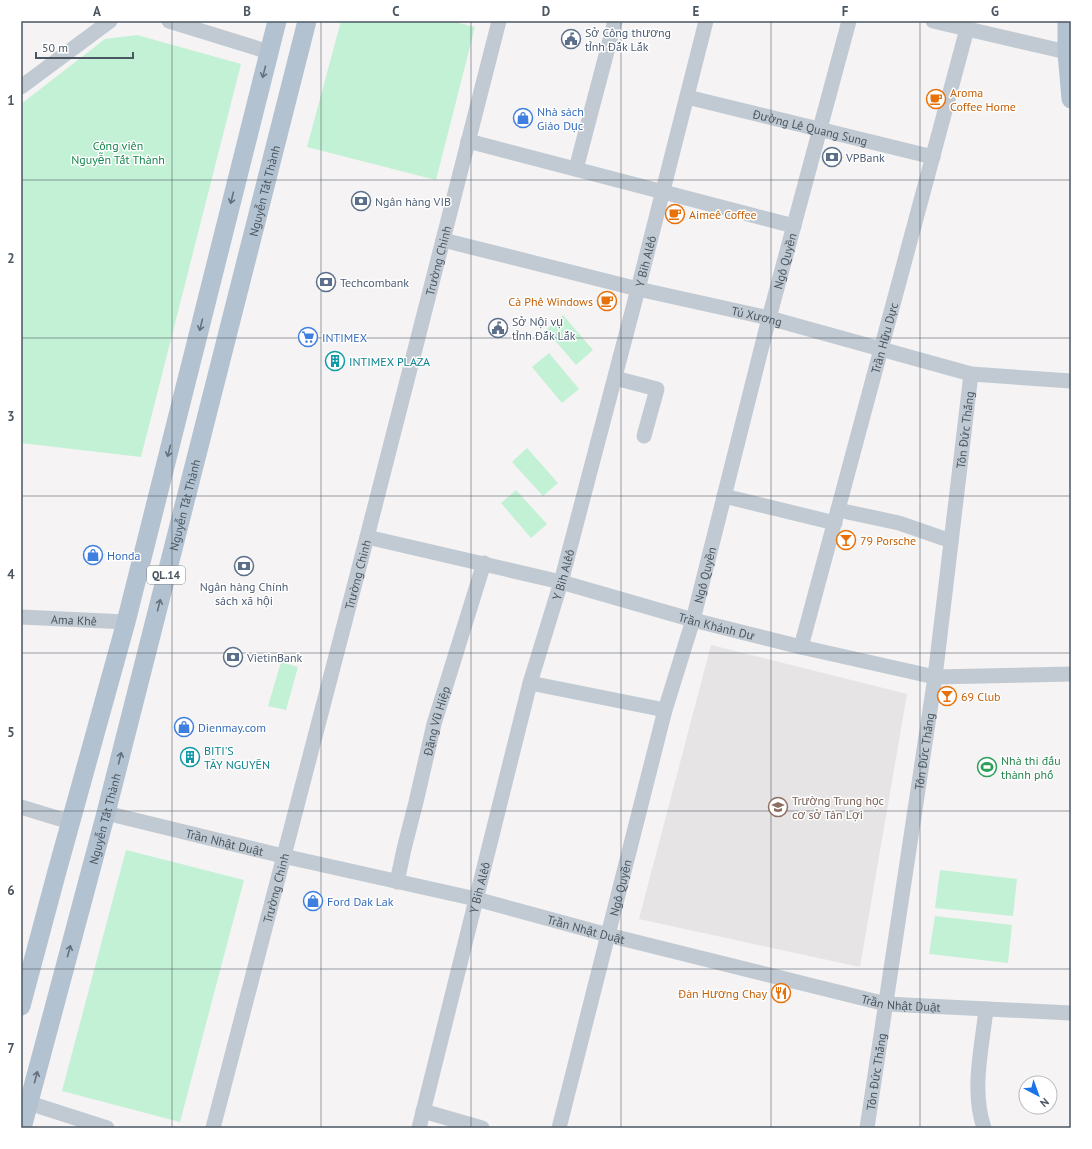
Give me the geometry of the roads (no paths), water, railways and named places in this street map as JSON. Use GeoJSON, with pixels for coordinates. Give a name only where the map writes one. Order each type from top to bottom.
{"type":"FeatureCollection","features":[{"type":"Feature","properties":{"kind":"main road","name":"QL.14"},"geometry":{"type":"LineString","coordinates":[[21,1006],[70,822],[126,622],[277,21]]}},
{"type":"Feature","properties":{"kind":"main road","name":"Nguyễn Tất Thành"},"geometry":{"type":"LineString","coordinates":[[22,1128],[106,813],[307,21]]}},
{"type":"Feature","properties":{"kind":"main road"},"geometry":{"type":"LineString","coordinates":[[1067,21],[1071,100]]}},
{"type":"Feature","properties":{"kind":"main road"},"geometry":{"type":"LineString","coordinates":[[269,52],[297,60]]}},
{"type":"Feature","properties":{"kind":"main road"},"geometry":{"type":"LineString","coordinates":[[126,622],[153,629]]}},
{"type":"Feature","properties":{"kind":"street"},"geometry":{"type":"LineString","coordinates":[[21,87],[110,21]]}},
{"type":"Feature","properties":{"kind":"street"},"geometry":{"type":"LineString","coordinates":[[169,21],[269,52]]}},
{"type":"Feature","properties":{"kind":"street","name":"Trường Chinh"},"geometry":{"type":"LineString","coordinates":[[213,1128],[367,537],[499,21]]}},
{"type":"Feature","properties":{"kind":"street"},"geometry":{"type":"LineString","coordinates":[[576,169],[615,21]]}},
{"type":"Feature","properties":{"kind":"street","name":"Y Bih Alêô"},"geometry":{"type":"LineString","coordinates":[[419,1128],[530,684],[561,582],[615,378],[706,21]]}},
{"type":"Feature","properties":{"kind":"street","name":"Ngô Quyền"},"geometry":{"type":"LineString","coordinates":[[559,1128],[665,710],[693,620],[769,318],[849,21]]}},
{"type":"Feature","properties":{"kind":"street"},"geometry":{"type":"LineString","coordinates":[[933,21],[1069,54]]}},
{"type":"Feature","properties":{"kind":"street","name":"Trần Hữu Dực"},"geometry":{"type":"LineString","coordinates":[[801,647],[967,29]]}},
{"type":"Feature","properties":{"kind":"street","name":"Đường Lê Quang Sung"},"geometry":{"type":"LineString","coordinates":[[687,97],[933,157]]}},
{"type":"Feature","properties":{"kind":"street"},"geometry":{"type":"LineString","coordinates":[[468,141],[794,226]]}},
{"type":"Feature","properties":{"kind":"street","name":"Tú Xương"},"geometry":{"type":"LineString","coordinates":[[443,240],[638,289],[769,318],[971,374],[1071,380]]}},
{"type":"Feature","properties":{"kind":"street","name":"Tôn Đức Thắng"},"geometry":{"type":"LineString","coordinates":[[867,1128],[935,677],[971,374]]}},
{"type":"Feature","properties":{"kind":"street"},"geometry":{"type":"LineString","coordinates":[[615,378],[657,389],[644,436]]}},
{"type":"Feature","properties":{"kind":"street"},"geometry":{"type":"LineString","coordinates":[[724,496],[836,516],[899,523],[951,540]]}},
{"type":"Feature","properties":{"kind":"street","name":"Trần Khánh Dư"},"geometry":{"type":"LineString","coordinates":[[367,537],[561,582],[693,620],[801,647],[935,677],[1071,674]]}},
{"type":"Feature","properties":{"kind":"street","name":"Đặng Vũ Hiệp"},"geometry":{"type":"LineString","coordinates":[[398,882],[404,849],[434,724],[484,563]]}},
{"type":"Feature","properties":{"kind":"street","name":"Ama Khê"},"geometry":{"type":"LineString","coordinates":[[21,617],[126,622]]}},
{"type":"Feature","properties":{"kind":"street"},"geometry":{"type":"LineString","coordinates":[[530,684],[665,710]]}},
{"type":"Feature","properties":{"kind":"street"},"geometry":{"type":"LineString","coordinates":[[21,807],[70,822]]}},
{"type":"Feature","properties":{"kind":"street","name":"Trần Nhật Duật"},"geometry":{"type":"LineString","coordinates":[[106,813],[283,856],[476,899],[608,935],[886,1004],[1071,1013]]}},
{"type":"Feature","properties":{"kind":"street"},"geometry":{"type":"LineString","coordinates":[[984,1128],[979,1114],[977,1091],[986,1009]]}},
{"type":"Feature","properties":{"kind":"street"},"geometry":{"type":"LineString","coordinates":[[28,1103],[107,1128]]}},
{"type":"Feature","properties":{"kind":"street"},"geometry":{"type":"LineString","coordinates":[[423,1111],[482,1128]]}},
{"type":"Feature","properties":{"kind":"place","name":"Sở Công thương tỉnh Đắk Lắk"},"geometry":{"type":"Point","coordinates":[571,39]}},
{"type":"Feature","properties":{"kind":"place","name":"Aroma Coffee Home"},"geometry":{"type":"Point","coordinates":[936,99]}},
{"type":"Feature","properties":{"kind":"place","name":"Nhà sách Giáo Dục"},"geometry":{"type":"Point","coordinates":[523,118]}},
{"type":"Feature","properties":{"kind":"place","name":"VPBank"},"geometry":{"type":"Point","coordinates":[832,157]}},
{"type":"Feature","properties":{"kind":"place","name":"Ngân hàng VIB"},"geometry":{"type":"Point","coordinates":[361,201]}},
{"type":"Feature","properties":{"kind":"place","name":"Aimeê Coffee"},"geometry":{"type":"Point","coordinates":[675,214]}},
{"type":"Feature","properties":{"kind":"place","name":"Techcombank"},"geometry":{"type":"Point","coordinates":[326,282]}},
{"type":"Feature","properties":{"kind":"place","name":"Cà Phê Windows"},"geometry":{"type":"Point","coordinates":[607,301]}},
{"type":"Feature","properties":{"kind":"place","name":"Sở Nội vụ tỉnh Đắk Lắk"},"geometry":{"type":"Point","coordinates":[498,328]}},
{"type":"Feature","properties":{"kind":"place","name":"INTIMEX"},"geometry":{"type":"Point","coordinates":[308,337]}},
{"type":"Feature","properties":{"kind":"place","name":"INTIMEX PLAZA"},"geometry":{"type":"Point","coordinates":[335,361]}},
{"type":"Feature","properties":{"kind":"place","name":"79 Porsche"},"geometry":{"type":"Point","coordinates":[846,540]}},
{"type":"Feature","properties":{"kind":"place","name":"Honda"},"geometry":{"type":"Point","coordinates":[93,555]}},
{"type":"Feature","properties":{"kind":"place","name":"Ngân hàng Chính sách xã hội"},"geometry":{"type":"Point","coordinates":[244,566]}},
{"type":"Feature","properties":{"kind":"place","name":"VietinBank"},"geometry":{"type":"Point","coordinates":[233,657]}},
{"type":"Feature","properties":{"kind":"place","name":"69 Club"},"geometry":{"type":"Point","coordinates":[947,696]}},
{"type":"Feature","properties":{"kind":"place","name":"Dienmay.com"},"geometry":{"type":"Point","coordinates":[184,727]}},
{"type":"Feature","properties":{"kind":"place","name":"BITI'S TÂY NGUYÊN"},"geometry":{"type":"Point","coordinates":[190,757]}},
{"type":"Feature","properties":{"kind":"place","name":"Nhà thi đấu thành phố"},"geometry":{"type":"Point","coordinates":[987,767]}},
{"type":"Feature","properties":{"kind":"place","name":"Trường Trung học cơ sở Tân Lợi"},"geometry":{"type":"Point","coordinates":[778,807]}},
{"type":"Feature","properties":{"kind":"place","name":"Ford Dak Lak"},"geometry":{"type":"Point","coordinates":[313,901]}},
{"type":"Feature","properties":{"kind":"place","name":"Đàn Hương Chay"},"geometry":{"type":"Point","coordinates":[781,993]}},
{"type":"Feature","properties":{"kind":"park label","name":"Công viên Nguyễn Tất Thành"},"geometry":{"type":"Point","coordinates":[118,152]}}]}
